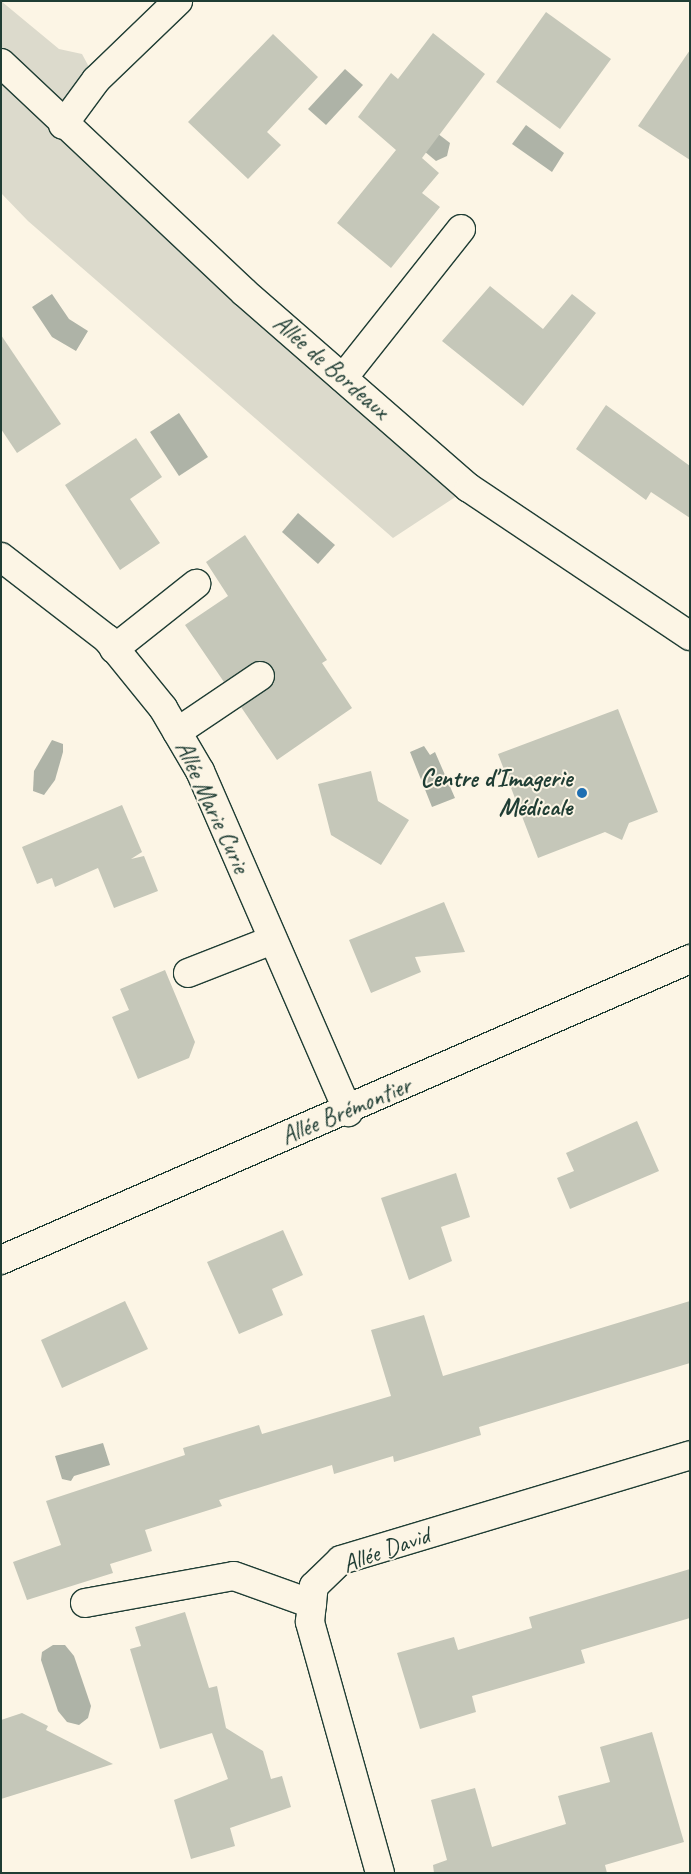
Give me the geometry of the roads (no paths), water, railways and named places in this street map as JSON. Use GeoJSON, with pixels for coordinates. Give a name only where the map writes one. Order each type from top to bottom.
{"type":"FeatureCollection","features":[{"type":"Feature","properties":{"kind":"street"},"geometry":{"type":"LineString","coordinates":[[63,125],[96,80],[178,1]]}},
{"type":"Feature","properties":{"kind":"street","name":"Allée de Bordeaux"},"geometry":{"type":"LineString","coordinates":[[1,63],[63,125],[343,378],[469,488],[690,636]]}},
{"type":"Feature","properties":{"kind":"street"},"geometry":{"type":"LineString","coordinates":[[343,378],[461,229]]}},
{"type":"Feature","properties":{"kind":"street","name":"Allée Marie Curie"},"geometry":{"type":"LineString","coordinates":[[2,560],[114,649],[177,732],[200,771],[348,1112]]}},
{"type":"Feature","properties":{"kind":"street"},"geometry":{"type":"LineString","coordinates":[[114,649],[196,584]]}},
{"type":"Feature","properties":{"kind":"street"},"geometry":{"type":"LineString","coordinates":[[177,732],[260,676]]}},
{"type":"Feature","properties":{"kind":"street"},"geometry":{"type":"LineString","coordinates":[[188,973],[272,940]]}},
{"type":"Feature","properties":{"kind":"street","name":"Allée Brémontier"},"geometry":{"type":"LineString","coordinates":[[3,1253],[348,1112],[690,959]]}},
{"type":"Feature","properties":{"kind":"street","name":"Allée David"},"geometry":{"type":"LineString","coordinates":[[380,1873],[310,1622],[314,1586],[341,1560],[690,1455]]}},
{"type":"Feature","properties":{"kind":"street"},"geometry":{"type":"LineString","coordinates":[[84,1603],[234,1576],[312,1604]]}},
{"type":"Feature","properties":{"kind":"place","name":"Centre d'Imagerie Médicale"},"geometry":{"type":"Point","coordinates":[582,793]}}]}
